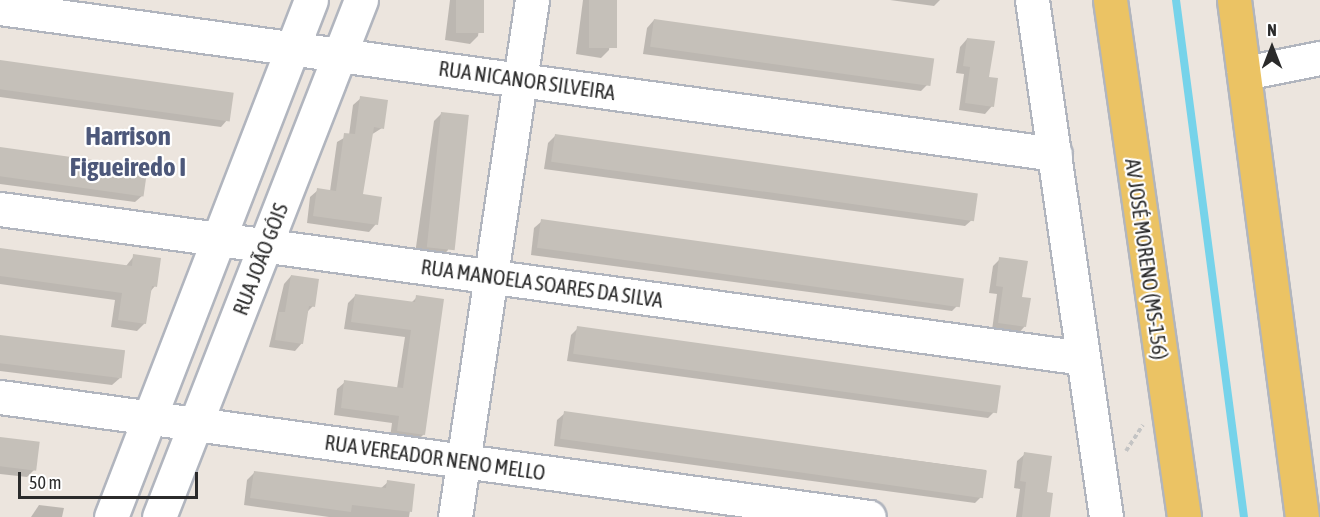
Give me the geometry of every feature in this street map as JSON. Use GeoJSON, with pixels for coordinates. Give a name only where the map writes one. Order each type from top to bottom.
{"type":"FeatureCollection","features":[{"type":"Feature","properties":{"kind":"main road","name":"AV JOSÉ MORENO (MS-156)"},"geometry":{"type":"LineString","coordinates":[[1110,0],[1184,517]]}},
{"type":"Feature","properties":{"kind":"main road"},"geometry":{"type":"LineString","coordinates":[[1234,0],[1302,517]]}},
{"type":"Feature","properties":{"kind":"street"},"geometry":{"type":"LineString","coordinates":[[111,517],[311,0]]}},
{"type":"Feature","properties":{"kind":"street","name":"RUA JOÃO GÓIS"},"geometry":{"type":"LineString","coordinates":[[159,517],[361,0]]}},
{"type":"Feature","properties":{"kind":"street"},"geometry":{"type":"LineString","coordinates":[[455,517],[532,0]]}},
{"type":"Feature","properties":{"kind":"street"},"geometry":{"type":"LineString","coordinates":[[1032,0],[1106,517]]}},
{"type":"Feature","properties":{"kind":"street","name":"RUA NICANOR SILVEIRA"},"geometry":{"type":"LineString","coordinates":[[0,8],[1055,154]]}},
{"type":"Feature","properties":{"kind":"street"},"geometry":{"type":"LineString","coordinates":[[1245,73],[1320,58]]}},
{"type":"Feature","properties":{"kind":"street","name":"RUA MANOELA SOARES DA SILVA"},"geometry":{"type":"LineString","coordinates":[[0,209],[1083,358]]}},
{"type":"Feature","properties":{"kind":"street","name":"RUA VEREADOR NENO MELLO"},"geometry":{"type":"LineString","coordinates":[[0,397],[869,517]]}},
{"type":"Feature","properties":{"kind":"building"},"geometry":{"type":"Polygon","coordinates":[[[456,0],[484,0],[484,33],[456,33],[456,0]]]}},
{"type":"Feature","properties":{"kind":"building"},"geometry":{"type":"Polygon","coordinates":[[[589,0],[617,0],[617,48],[589,48],[589,0]]]}},
{"type":"Feature","properties":{"kind":"building"},"geometry":{"type":"Polygon","coordinates":[[[654,19],[934,58],[930,86],[650,47],[654,19]]]}},
{"type":"Feature","properties":{"kind":"building"},"geometry":{"type":"Polygon","coordinates":[[[967,38],[995,41],[989,77],[998,78],[994,107],[965,103],[970,67],[963,66],[967,38]]]}},
{"type":"Feature","properties":{"kind":"building"},"geometry":{"type":"Polygon","coordinates":[[[0,60],[234,93],[230,122],[0,89],[0,60]]]}},
{"type":"Feature","properties":{"kind":"building"},"geometry":{"type":"Polygon","coordinates":[[[360,96],[388,100],[384,129],[374,127],[363,194],[382,197],[378,225],[313,216],[317,188],[336,191],[344,133],[355,134],[360,96]]]}},
{"type":"Feature","properties":{"kind":"building"},"geometry":{"type":"Polygon","coordinates":[[[441,112],[469,115],[455,250],[427,247],[441,112]]]}},
{"type":"Feature","properties":{"kind":"building"},"geometry":{"type":"Polygon","coordinates":[[[555,134],[978,193],[974,221],[551,162],[555,134]]]}},
{"type":"Feature","properties":{"kind":"building"},"geometry":{"type":"Polygon","coordinates":[[[0,147],[148,168],[144,196],[0,176],[0,147]]]}},
{"type":"Feature","properties":{"kind":"building"},"geometry":{"type":"Polygon","coordinates":[[[541,219],[964,278],[960,307],[537,248],[541,219]]]}},
{"type":"Feature","properties":{"kind":"building"},"geometry":{"type":"Polygon","coordinates":[[[0,248],[132,266],[133,254],[161,258],[157,287],[152,286],[146,324],[118,320],[122,293],[0,276],[0,248]]]}},
{"type":"Feature","properties":{"kind":"building"},"geometry":{"type":"Polygon","coordinates":[[[999,257],[1028,261],[1022,297],[1031,298],[1026,327],[998,323],[1003,287],[996,286],[999,257]]]}},
{"type":"Feature","properties":{"kind":"building"},"geometry":{"type":"Polygon","coordinates":[[[291,275],[319,279],[315,307],[309,306],[303,344],[275,340],[279,312],[285,312],[291,275]]]}},
{"type":"Feature","properties":{"kind":"building"},"geometry":{"type":"Polygon","coordinates":[[[355,294],[415,302],[416,295],[444,299],[425,435],[397,431],[399,416],[341,408],[344,380],[403,388],[411,330],[351,322],[355,294]]]}},
{"type":"Feature","properties":{"kind":"building"},"geometry":{"type":"Polygon","coordinates":[[[577,326],[1001,386],[997,413],[573,354],[577,326]]]}},
{"type":"Feature","properties":{"kind":"building"},"geometry":{"type":"Polygon","coordinates":[[[0,335],[125,350],[122,378],[0,363],[0,335]]]}},
{"type":"Feature","properties":{"kind":"building"},"geometry":{"type":"Polygon","coordinates":[[[564,411],[987,470],[983,498],[560,439],[564,411]]]}},
{"type":"Feature","properties":{"kind":"building"},"geometry":{"type":"Polygon","coordinates":[[[0,437],[40,442],[36,471],[0,466],[0,437]]]}},
{"type":"Feature","properties":{"kind":"building"},"geometry":{"type":"Polygon","coordinates":[[[1024,452],[1052,456],[1047,492],[1053,493],[1050,517],[1022,517],[1026,482],[1020,481],[1024,452]]]}},
{"type":"Feature","properties":{"kind":"building"},"geometry":{"type":"Polygon","coordinates":[[[254,471],[386,488],[387,480],[415,484],[412,512],[352,505],[351,512],[250,498],[254,471]]]}},
{"type":"Feature","properties":{"kind":"waterway"},"geometry":{"type":"LineString","coordinates":[[1176,0],[1244,517]]}},
{"type":"Feature","properties":{"kind":"district","name":"Harrison Figueiredo I"},"geometry":{"type":"Point","coordinates":[128,150]}}]}
